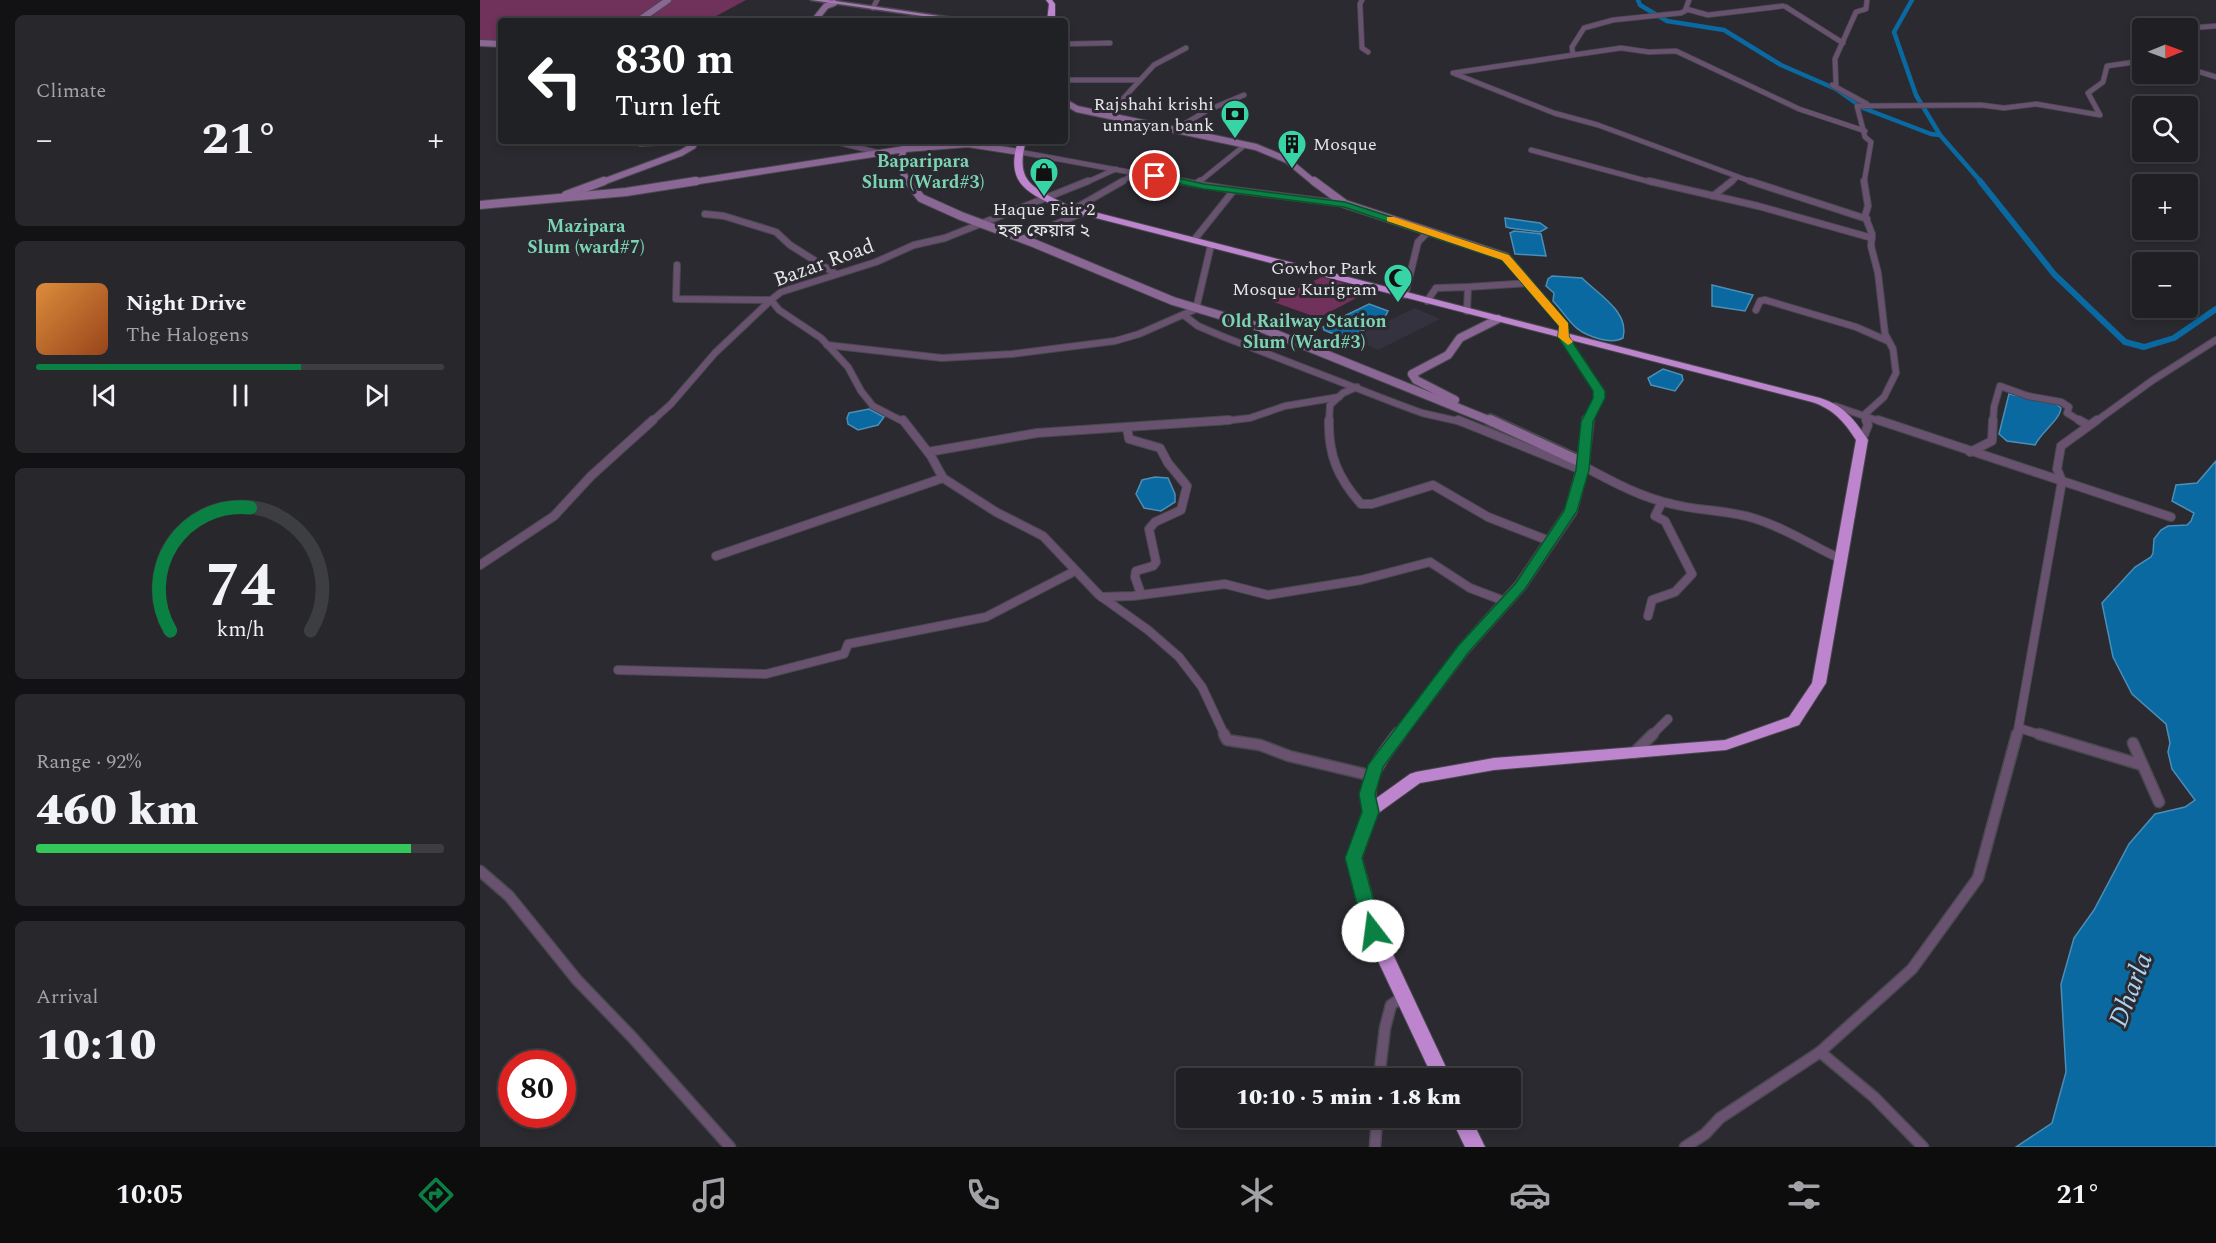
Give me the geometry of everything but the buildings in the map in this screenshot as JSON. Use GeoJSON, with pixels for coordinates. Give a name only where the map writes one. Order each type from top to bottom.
{"type":"FeatureCollection","features":[{"type":"Feature","properties":{"kind":"highway"},"geometry":{"type":"LineString","coordinates":[[1049,0],[1052,4],[1051,18]]}},
{"type":"Feature","properties":{"kind":"highway"},"geometry":{"type":"LineString","coordinates":[[1021,146],[1017,164],[1021,177],[1032,190],[1079,210],[1835,406],[1851,422],[1862,440],[1819,683],[1794,721],[1726,745],[1494,764],[1416,778],[1370,812],[1354,858],[1373,931],[1437,1068]]}},
{"type":"Feature","properties":{"kind":"highway"},"geometry":{"type":"LineString","coordinates":[[1465,1128],[1474,1147]]}},
{"type":"Feature","properties":{"kind":"main road"},"geometry":{"type":"LineString","coordinates":[[814,0],[948,18]]}},
{"type":"Feature","properties":{"kind":"street"},"geometry":{"type":"LineString","coordinates":[[642,18],[668,0]]}},
{"type":"Feature","properties":{"kind":"street"},"geometry":{"type":"LineString","coordinates":[[873,8],[877,0]]}},
{"type":"Feature","properties":{"kind":"street"},"geometry":{"type":"LineString","coordinates":[[1362,0],[1360,4],[1362,48],[1368,52]]}},
{"type":"Feature","properties":{"kind":"street"},"geometry":{"type":"LineString","coordinates":[[1573,55],[1572,47],[1584,28],[1613,21],[1681,14],[1686,9],[1689,0]]}},
{"type":"Feature","properties":{"kind":"street"},"geometry":{"type":"LineString","coordinates":[[1867,0],[1866,9],[1856,12],[1835,59],[1834,85],[1872,105]]}},
{"type":"Feature","properties":{"kind":"street"},"geometry":{"type":"LineString","coordinates":[[816,18],[824,3]]}},
{"type":"Feature","properties":{"kind":"street"},"geometry":{"type":"LineString","coordinates":[[1686,9],[1708,15],[1784,7],[1843,43]]}},
{"type":"Feature","properties":{"kind":"street"},"geometry":{"type":"LineString","coordinates":[[2198,27],[2216,26]]}},
{"type":"Feature","properties":{"kind":"street"},"geometry":{"type":"LineString","coordinates":[[480,43],[498,44]]}},
{"type":"Feature","properties":{"kind":"street"},"geometry":{"type":"LineString","coordinates":[[1068,44],[1110,43]]}},
{"type":"Feature","properties":{"kind":"street"},"geometry":{"type":"LineString","coordinates":[[1108,115],[1158,62],[1186,48]]}},
{"type":"Feature","properties":{"kind":"street"},"geometry":{"type":"LineString","coordinates":[[1865,131],[1799,109],[1676,51],[1649,52],[1621,48],[1453,73],[1554,113],[1598,125],[1737,177],[1867,219]]}},
{"type":"Feature","properties":{"kind":"street"},"geometry":{"type":"LineString","coordinates":[[1864,415],[1874,408],[1894,380],[1896,373],[1871,246],[1872,238],[1865,216],[1868,198],[1864,181],[1871,148],[1870,141],[1865,137],[1856,107],[1981,105],[2004,108],[2048,104],[2100,115],[2088,93],[2103,82],[2107,66],[2132,62]]}},
{"type":"Feature","properties":{"kind":"street"},"geometry":{"type":"LineString","coordinates":[[2198,71],[2216,77]]}},
{"type":"Feature","properties":{"kind":"street"},"geometry":{"type":"LineString","coordinates":[[1068,80],[1140,80]]}},
{"type":"Feature","properties":{"kind":"street"},"geometry":{"type":"LineString","coordinates":[[1174,130],[1208,110],[1244,95]]}},
{"type":"Feature","properties":{"kind":"street"},"geometry":{"type":"LineString","coordinates":[[1068,104],[1077,109],[1277,154],[1311,178],[1324,192],[1345,204]]}},
{"type":"Feature","properties":{"kind":"street"},"geometry":{"type":"LineString","coordinates":[[640,152],[644,144]]}},
{"type":"Feature","properties":{"kind":"street"},"geometry":{"type":"LineString","coordinates":[[554,199],[681,153],[694,144]]}},
{"type":"Feature","properties":{"kind":"street"},"geometry":{"type":"LineString","coordinates":[[844,144],[880,153]]}},
{"type":"Feature","properties":{"kind":"street"},"geometry":{"type":"LineString","coordinates":[[906,145],[901,155],[901,173],[921,198],[1196,309],[1256,326],[1492,421],[1608,480],[1662,502],[1750,517],[1788,530],[1816,548],[1841,559]]}},
{"type":"Feature","properties":{"kind":"street"},"geometry":{"type":"LineString","coordinates":[[480,205],[626,192],[880,153],[906,145],[1021,146],[1116,169],[1196,184],[1345,204],[1506,257],[1564,325],[1564,337],[1599,391],[1599,398],[1587,422],[1583,467],[1571,511],[1552,542],[1507,602],[1463,650],[1376,765],[1367,794],[1370,812]]}},
{"type":"Feature","properties":{"kind":"street"},"geometry":{"type":"LineString","coordinates":[[1196,184],[1245,145]]}},
{"type":"Feature","properties":{"kind":"street"},"geometry":{"type":"LineString","coordinates":[[1531,150],[1872,238]]}},
{"type":"Feature","properties":{"kind":"street","name":"Bazar Road"},"geometry":{"type":"LineString","coordinates":[[943,478],[928,452],[903,420],[873,406],[848,368],[821,338],[779,310],[771,300],[781,292],[883,259],[914,245],[945,238],[1116,169]]}},
{"type":"Feature","properties":{"kind":"street"},"geometry":{"type":"LineString","coordinates":[[1022,239],[1079,210],[1135,172]]}},
{"type":"Feature","properties":{"kind":"street"},"geometry":{"type":"LineString","coordinates":[[1713,196],[1737,177]]}},
{"type":"Feature","properties":{"kind":"street"},"geometry":{"type":"LineString","coordinates":[[1194,240],[1234,190]]}},
{"type":"Feature","properties":{"kind":"street"},"geometry":{"type":"LineString","coordinates":[[705,214],[724,216],[776,232],[790,245],[836,274]]}},
{"type":"Feature","properties":{"kind":"street"},"geometry":{"type":"LineString","coordinates":[[1405,295],[1418,242],[1429,231]]}},
{"type":"Feature","properties":{"kind":"street"},"geometry":{"type":"LineString","coordinates":[[827,345],[942,358],[975,358],[1114,341],[1185,316],[1196,309],[1202,296],[1203,275],[1211,244]]}},
{"type":"Feature","properties":{"kind":"street"},"geometry":{"type":"LineString","coordinates":[[676,265],[676,299],[771,300]]}},
{"type":"Feature","properties":{"kind":"street"},"geometry":{"type":"LineString","coordinates":[[1427,301],[1437,288],[1529,283]]}},
{"type":"Feature","properties":{"kind":"street"},"geometry":{"type":"LineString","coordinates":[[1467,312],[1468,287]]}},
{"type":"Feature","properties":{"kind":"street"},"geometry":{"type":"LineString","coordinates":[[480,565],[554,516],[591,476],[670,404],[715,353],[771,300]]}},
{"type":"Feature","properties":{"kind":"street"},"geometry":{"type":"LineString","coordinates":[[1756,310],[1760,301],[1765,300],[1856,327],[1880,340],[1888,341]]}},
{"type":"Feature","properties":{"kind":"street"},"geometry":{"type":"LineString","coordinates":[[1185,316],[1198,326],[1422,413],[1455,419],[1583,467]]}},
{"type":"Feature","properties":{"kind":"street"},"geometry":{"type":"LineString","coordinates":[[1492,421],[1472,407],[1416,380],[1412,374],[1448,355],[1460,338],[1498,320]]}},
{"type":"Feature","properties":{"kind":"street"},"geometry":{"type":"LineString","coordinates":[[1685,1147],[1705,1134],[1720,1118],[1820,1052],[1912,969],[1978,878],[2019,728],[2062,481],[2057,469],[2061,446],[2088,425],[2216,340]]}},
{"type":"Feature","properties":{"kind":"street"},"geometry":{"type":"LineString","coordinates":[[1970,452],[1992,441],[1995,400],[2000,386],[2028,396],[2061,402],[2069,407],[2068,415],[2088,425]]}},
{"type":"Feature","properties":{"kind":"street"},"geometry":{"type":"LineString","coordinates":[[1357,387],[1330,405],[1329,454],[1340,478],[1361,504],[1372,504],[1433,485],[1488,518],[1552,542]]}},
{"type":"Feature","properties":{"kind":"street"},"geometry":{"type":"LineString","coordinates":[[928,452],[1029,434],[1250,418],[1285,406],[1339,397]]}},
{"type":"Feature","properties":{"kind":"street"},"geometry":{"type":"LineString","coordinates":[[1835,406],[2171,517]]}},
{"type":"Feature","properties":{"kind":"street"},"geometry":{"type":"LineString","coordinates":[[1862,440],[1868,425],[1864,415]]}},
{"type":"Feature","properties":{"kind":"street"},"geometry":{"type":"LineString","coordinates":[[1127,428],[1129,439],[1160,448],[1168,463],[1186,486],[1183,506],[1179,512],[1155,521],[1149,529],[1156,562],[1153,566],[1136,571],[1135,577],[1141,594]]}},
{"type":"Feature","properties":{"kind":"street"},"geometry":{"type":"LineString","coordinates":[[716,556],[943,478],[996,512],[1044,536],[1052,548],[1102,597],[1148,630],[1179,657],[1202,687],[1227,740],[1260,745],[1289,756],[1372,776]]}},
{"type":"Feature","properties":{"kind":"street"},"geometry":{"type":"LineString","coordinates":[[1648,616],[1652,600],[1670,595],[1682,588],[1692,574],[1665,522],[1655,516],[1662,502]]}},
{"type":"Feature","properties":{"kind":"street"},"geometry":{"type":"LineString","coordinates":[[1102,597],[1225,584],[1260,595],[1268,595],[1361,580],[1430,562],[1470,588],[1507,602]]}},
{"type":"Feature","properties":{"kind":"street"},"geometry":{"type":"LineString","coordinates":[[618,670],[766,674],[844,654],[848,644],[986,617],[1075,571]]}},
{"type":"Feature","properties":{"kind":"street"},"geometry":{"type":"LineString","coordinates":[[1634,753],[1668,719]]}},
{"type":"Feature","properties":{"kind":"street"},"geometry":{"type":"LineString","coordinates":[[2019,728],[2142,765]]}},
{"type":"Feature","properties":{"kind":"street"},"geometry":{"type":"LineString","coordinates":[[2133,743],[2159,802]]}},
{"type":"Feature","properties":{"kind":"street"},"geometry":{"type":"LineString","coordinates":[[480,871],[509,896],[576,980],[632,1036],[730,1147]]}},
{"type":"Feature","properties":{"kind":"street"},"geometry":{"type":"LineString","coordinates":[[1380,1068],[1385,1028],[1391,1005],[1404,996]]}},
{"type":"Feature","properties":{"kind":"street"},"geometry":{"type":"LineString","coordinates":[[1820,1052],[1860,1084],[1923,1147]]}},
{"type":"Feature","properties":{"kind":"street"},"geometry":{"type":"LineString","coordinates":[[1375,1147],[1376,1128]]}},
{"type":"Feature","properties":{"kind":"shaded area"},"geometry":{"type":"Polygon","coordinates":[[[480,0],[746,0],[713,18],[498,18],[498,47],[480,46],[480,0]]]}},
{"type":"Feature","properties":{"kind":"shaded area"},"geometry":{"type":"Polygon","coordinates":[[[1322,277],[1370,291],[1318,318],[1271,301],[1322,277]]]}},
{"type":"Feature","properties":{"kind":"shaded area"},"geometry":{"type":"Polygon","coordinates":[[[1415,308],[1440,319],[1378,350],[1353,338],[1415,308]]]}},
{"type":"Feature","properties":{"kind":"water"},"geometry":{"type":"Polygon","coordinates":[[[1505,218],[1540,223],[1547,228],[1540,232],[1510,228],[1506,227],[1505,218]]]}},
{"type":"Feature","properties":{"kind":"water"},"geometry":{"type":"Polygon","coordinates":[[[1514,231],[1541,234],[1546,256],[1515,254],[1510,233],[1514,231]]]}},
{"type":"Feature","properties":{"kind":"water"},"geometry":{"type":"Polygon","coordinates":[[[1552,276],[1582,278],[1618,312],[1624,329],[1623,338],[1615,341],[1603,340],[1590,336],[1572,324],[1553,301],[1554,293],[1546,286],[1548,279],[1552,276]]]}},
{"type":"Feature","properties":{"kind":"water"},"geometry":{"type":"Polygon","coordinates":[[[1712,285],[1753,295],[1745,311],[1712,306],[1712,285]]]}},
{"type":"Feature","properties":{"kind":"water"},"geometry":{"type":"Polygon","coordinates":[[[1369,304],[1388,311],[1372,326],[1356,333],[1340,335],[1324,330],[1323,327],[1328,324],[1369,304]]]}},
{"type":"Feature","properties":{"kind":"water"},"geometry":{"type":"Polygon","coordinates":[[[1663,369],[1682,375],[1683,380],[1675,391],[1651,385],[1648,378],[1663,369]]]}},
{"type":"Feature","properties":{"kind":"water"},"geometry":{"type":"Polygon","coordinates":[[[2009,394],[2056,404],[2061,408],[2060,413],[2035,445],[2007,441],[1999,434],[2009,394]]]}},
{"type":"Feature","properties":{"kind":"water"},"geometry":{"type":"Polygon","coordinates":[[[869,409],[884,417],[878,425],[858,430],[848,424],[849,413],[869,409]]]}},
{"type":"Feature","properties":{"kind":"water","name":"Dharla"},"geometry":{"type":"Polygon","coordinates":[[[2216,461],[2216,1147],[2016,1147],[2052,1123],[2066,1072],[2061,984],[2074,938],[2094,910],[2129,844],[2155,814],[2185,807],[2195,800],[2172,769],[2166,724],[2132,694],[2113,657],[2102,603],[2135,567],[2151,557],[2154,539],[2161,530],[2168,526],[2187,525],[2191,521],[2194,513],[2172,501],[2176,485],[2197,483],[2216,461]]]}},
{"type":"Feature","properties":{"kind":"water"},"geometry":{"type":"Polygon","coordinates":[[[1155,477],[1168,478],[1175,494],[1175,502],[1161,511],[1144,508],[1136,494],[1142,480],[1155,477]]]}},
{"type":"Feature","properties":{"kind":"waterway"},"geometry":{"type":"LineString","coordinates":[[1638,0],[1640,5],[1667,21],[1724,30],[1781,65],[1836,89],[1863,108],[1931,134],[1940,135]]}},
{"type":"Feature","properties":{"kind":"waterway"},"geometry":{"type":"LineString","coordinates":[[1912,0],[1894,32],[1916,95],[1940,135]]}},
{"type":"Feature","properties":{"kind":"waterway"},"geometry":{"type":"LineString","coordinates":[[1940,135],[1982,183]]}},
{"type":"Feature","properties":{"kind":"waterway"},"geometry":{"type":"LineString","coordinates":[[1980,181],[2054,274],[2125,342],[2144,347],[2174,338],[2216,309]]}},
{"type":"Feature","properties":{"kind":"slow traffic"},"geometry":{"type":"LineString","coordinates":[[1390,219],[1506,257],[1564,325],[1564,337],[1568,342]]}},
{"type":"Feature","properties":{"kind":"place","name":"Rajshahi krishi unnayan bank"},"geometry":{"type":"Point","coordinates":[1235,140]}},
{"type":"Feature","properties":{"kind":"place","name":"Mosque"},"geometry":{"type":"Point","coordinates":[1292,170]}},
{"type":"Feature","properties":{"kind":"place","name":"Haque Fair 2 হক ফেয়ার ২"},"geometry":{"type":"Point","coordinates":[1044,198]}},
{"type":"Feature","properties":{"kind":"place","name":"Gowhor Park Mosque Kurigram"},"geometry":{"type":"Point","coordinates":[1398,304]}},
{"type":"Feature","properties":{"kind":"district","name":"Baparipara Slum (Ward#3)"},"geometry":{"type":"Point","coordinates":[923,171]}},
{"type":"Feature","properties":{"kind":"district","name":"Mazipara Slum (ward#7)"},"geometry":{"type":"Point","coordinates":[586,236]}},
{"type":"Feature","properties":{"kind":"district","name":"Old Railway Station Slum (Ward#3)"},"geometry":{"type":"Point","coordinates":[1304,331]}},
{"type":"Feature","properties":{"kind":"route"},"geometry":{"type":"LineString","coordinates":[[1155,176],[1285,198],[1345,204],[1506,257],[1564,325],[1564,337],[1599,391],[1599,398],[1587,422],[1582,470],[1571,511],[1549,547],[1520,586],[1463,650],[1376,765],[1367,794],[1370,812],[1354,858],[1373,931]]}}]}
